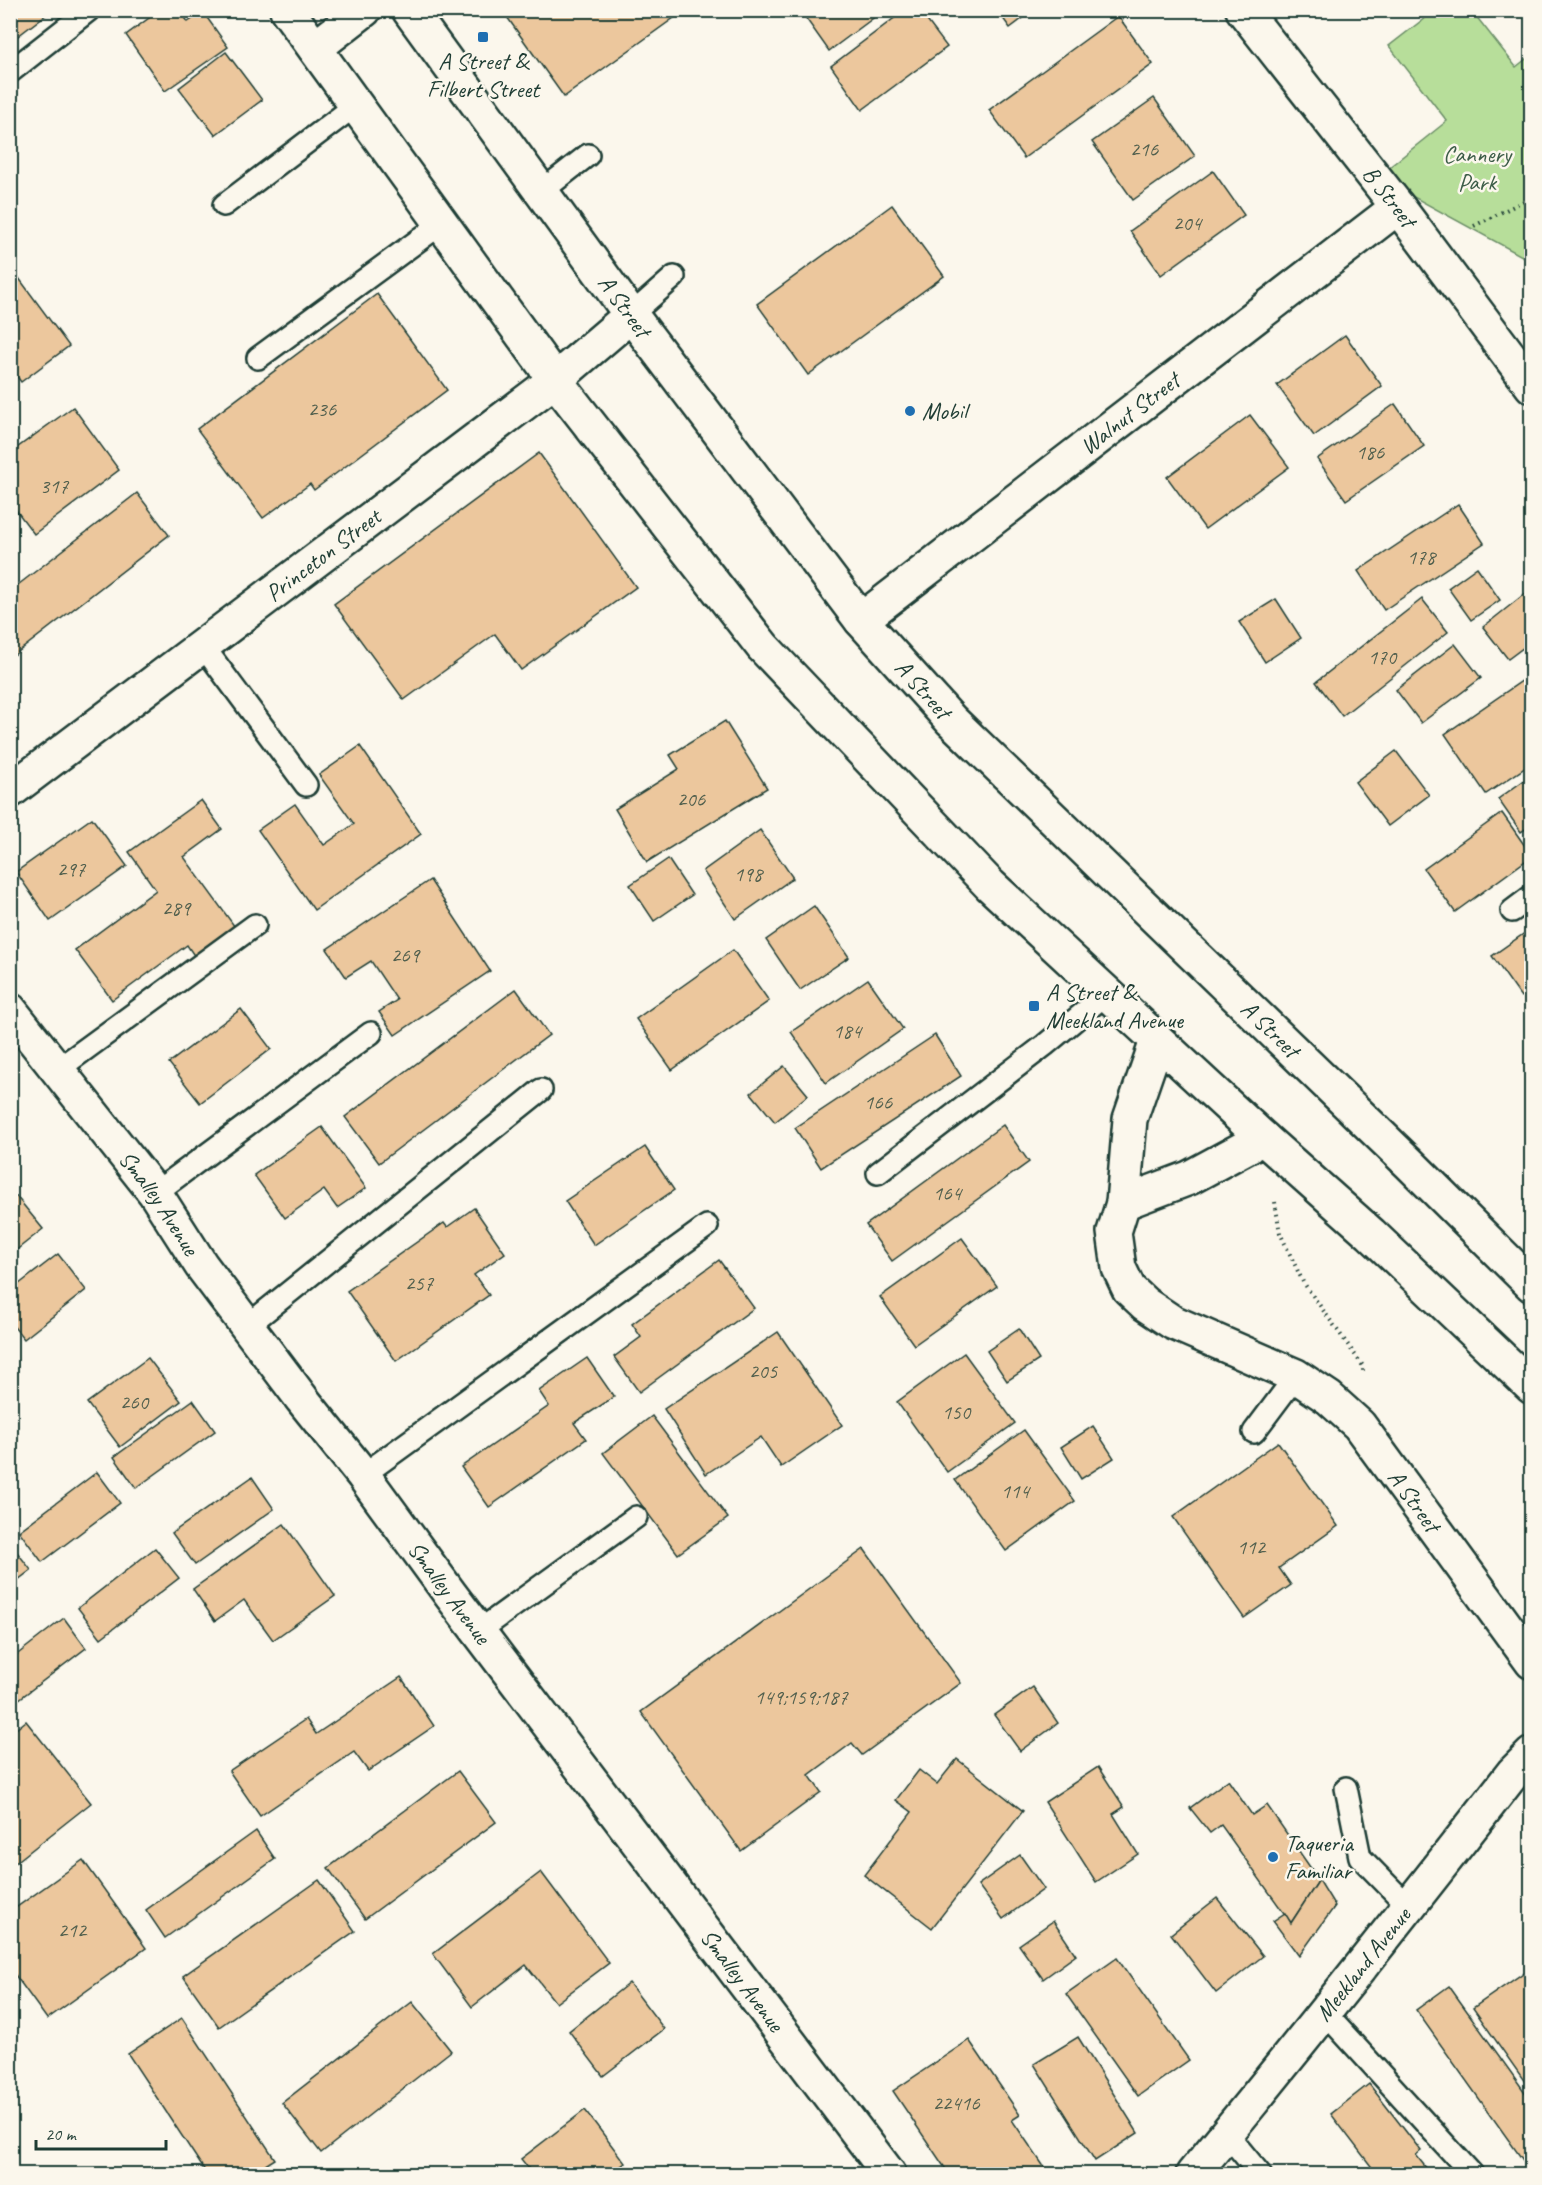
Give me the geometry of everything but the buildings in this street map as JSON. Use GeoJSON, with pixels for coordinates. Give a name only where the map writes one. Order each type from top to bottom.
{"type":"FeatureCollection","features":[{"type":"Feature","properties":{"kind":"street"},"geometry":{"type":"LineString","coordinates":[[287,10],[555,380],[763,647],[990,885],[1157,1041],[1371,1234],[1532,1387]]}},
{"type":"Feature","properties":{"kind":"street"},"geometry":{"type":"LineString","coordinates":[[315,48],[364,10]]}},
{"type":"Feature","properties":{"kind":"street","name":"A Street"},"geometry":{"type":"LineString","coordinates":[[409,10],[631,315],[861,620],[951,720],[1409,1163],[1532,1286]]}},
{"type":"Feature","properties":{"kind":"street","name":"B Street"},"geometry":{"type":"LineString","coordinates":[[1243,10],[1398,207],[1532,386]]}},
{"type":"Feature","properties":{"kind":"street","name":"Walnut Street"},"geometry":{"type":"LineString","coordinates":[[861,620],[1398,207]]}},
{"type":"Feature","properties":{"kind":"street","name":"Princeton Street"},"geometry":{"type":"LineString","coordinates":[[10,791],[555,380],[631,315]]}},
{"type":"Feature","properties":{"kind":"street","name":"Smalley Avenue"},"geometry":{"type":"LineString","coordinates":[[10,1010],[155,1193],[201,1265],[363,1475],[450,1594],[889,2175]]}},
{"type":"Feature","properties":{"kind":"street","name":"A Street"},"geometry":{"type":"LineString","coordinates":[[1157,1041],[1130,1119],[1123,1203],[1114,1232],[1119,1268],[1129,1289],[1145,1304],[1172,1322],[1296,1376],[1329,1398],[1359,1425],[1532,1662]]}},
{"type":"Feature","properties":{"kind":"street"},"geometry":{"type":"LineString","coordinates":[[1123,1203],[1189,1178],[1263,1138]]}},
{"type":"Feature","properties":{"kind":"street","name":"Meekland Avenue"},"geometry":{"type":"LineString","coordinates":[[1194,2175],[1326,2013],[1513,1773],[1532,1754]]}},
{"type":"Feature","properties":{"kind":"lane"},"geometry":{"type":"LineString","coordinates":[[10,72],[89,10]]}},
{"type":"Feature","properties":{"kind":"lane"},"geometry":{"type":"LineString","coordinates":[[224,205],[356,105]]}},
{"type":"Feature","properties":{"kind":"lane"},"geometry":{"type":"LineString","coordinates":[[542,191],[588,155]]}},
{"type":"Feature","properties":{"kind":"lane"},"geometry":{"type":"LineString","coordinates":[[258,358],[442,224]]}},
{"type":"Feature","properties":{"kind":"lane"},"geometry":{"type":"LineString","coordinates":[[631,315],[674,277]]}},
{"type":"Feature","properties":{"kind":"lane"},"geometry":{"type":"LineString","coordinates":[[203,646],[306,785]]}},
{"type":"Feature","properties":{"kind":"lane"},"geometry":{"type":"LineString","coordinates":[[1512,911],[1532,896]]}},
{"type":"Feature","properties":{"kind":"lane"},"geometry":{"type":"LineString","coordinates":[[57,1070],[255,925]]}},
{"type":"Feature","properties":{"kind":"lane"},"geometry":{"type":"LineString","coordinates":[[878,1173],[1045,1045],[1106,994]]}},
{"type":"Feature","properties":{"kind":"lane"},"geometry":{"type":"LineString","coordinates":[[155,1193],[371,1033]]}},
{"type":"Feature","properties":{"kind":"lane"},"geometry":{"type":"LineString","coordinates":[[247,1326],[541,1090]]}},
{"type":"Feature","properties":{"kind":"lane"},"geometry":{"type":"LineString","coordinates":[[363,1475],[707,1227]]}},
{"type":"Feature","properties":{"kind":"lane"},"geometry":{"type":"LineString","coordinates":[[1254,1432],[1296,1376]]}},
{"type":"Feature","properties":{"kind":"lane"},"geometry":{"type":"LineString","coordinates":[[479,1631],[636,1517]]}},
{"type":"Feature","properties":{"kind":"lane"},"geometry":{"type":"LineString","coordinates":[[1346,1788],[1360,1857],[1409,1907]]}},
{"type":"Feature","properties":{"kind":"lane"},"geometry":{"type":"LineString","coordinates":[[1326,2013],[1472,2175]]}},
{"type":"Feature","properties":{"kind":"lane"},"geometry":{"type":"LineString","coordinates":[[1227,2134],[1260,2175]]}},
{"type":"Feature","properties":{"kind":"path"},"geometry":{"type":"LineString","coordinates":[[1474,226],[1532,197]]}},
{"type":"Feature","properties":{"kind":"path"},"geometry":{"type":"LineString","coordinates":[[1275,1201],[1280,1233],[1303,1282],[1363,1366],[1359,1425]]}},
{"type":"Feature","properties":{"kind":"green space","name":"Cannery Park"},"geometry":{"type":"Polygon","coordinates":[[[1434,11],[1472,11],[1516,67],[1531,55],[1531,261],[1377,177],[1447,121],[1389,46],[1434,11]]]}},
{"type":"Feature","properties":{"kind":"place","name":"A Street & Filbert Street"},"geometry":{"type":"Point","coordinates":[483,37]}},
{"type":"Feature","properties":{"kind":"place","name":"Mobil"},"geometry":{"type":"Point","coordinates":[910,411]}},
{"type":"Feature","properties":{"kind":"place","name":"A Street & Meekland Avenue"},"geometry":{"type":"Point","coordinates":[1034,1006]}},
{"type":"Feature","properties":{"kind":"place","name":"Taqueria Familiar"},"geometry":{"type":"Point","coordinates":[1273,1857]}}]}
